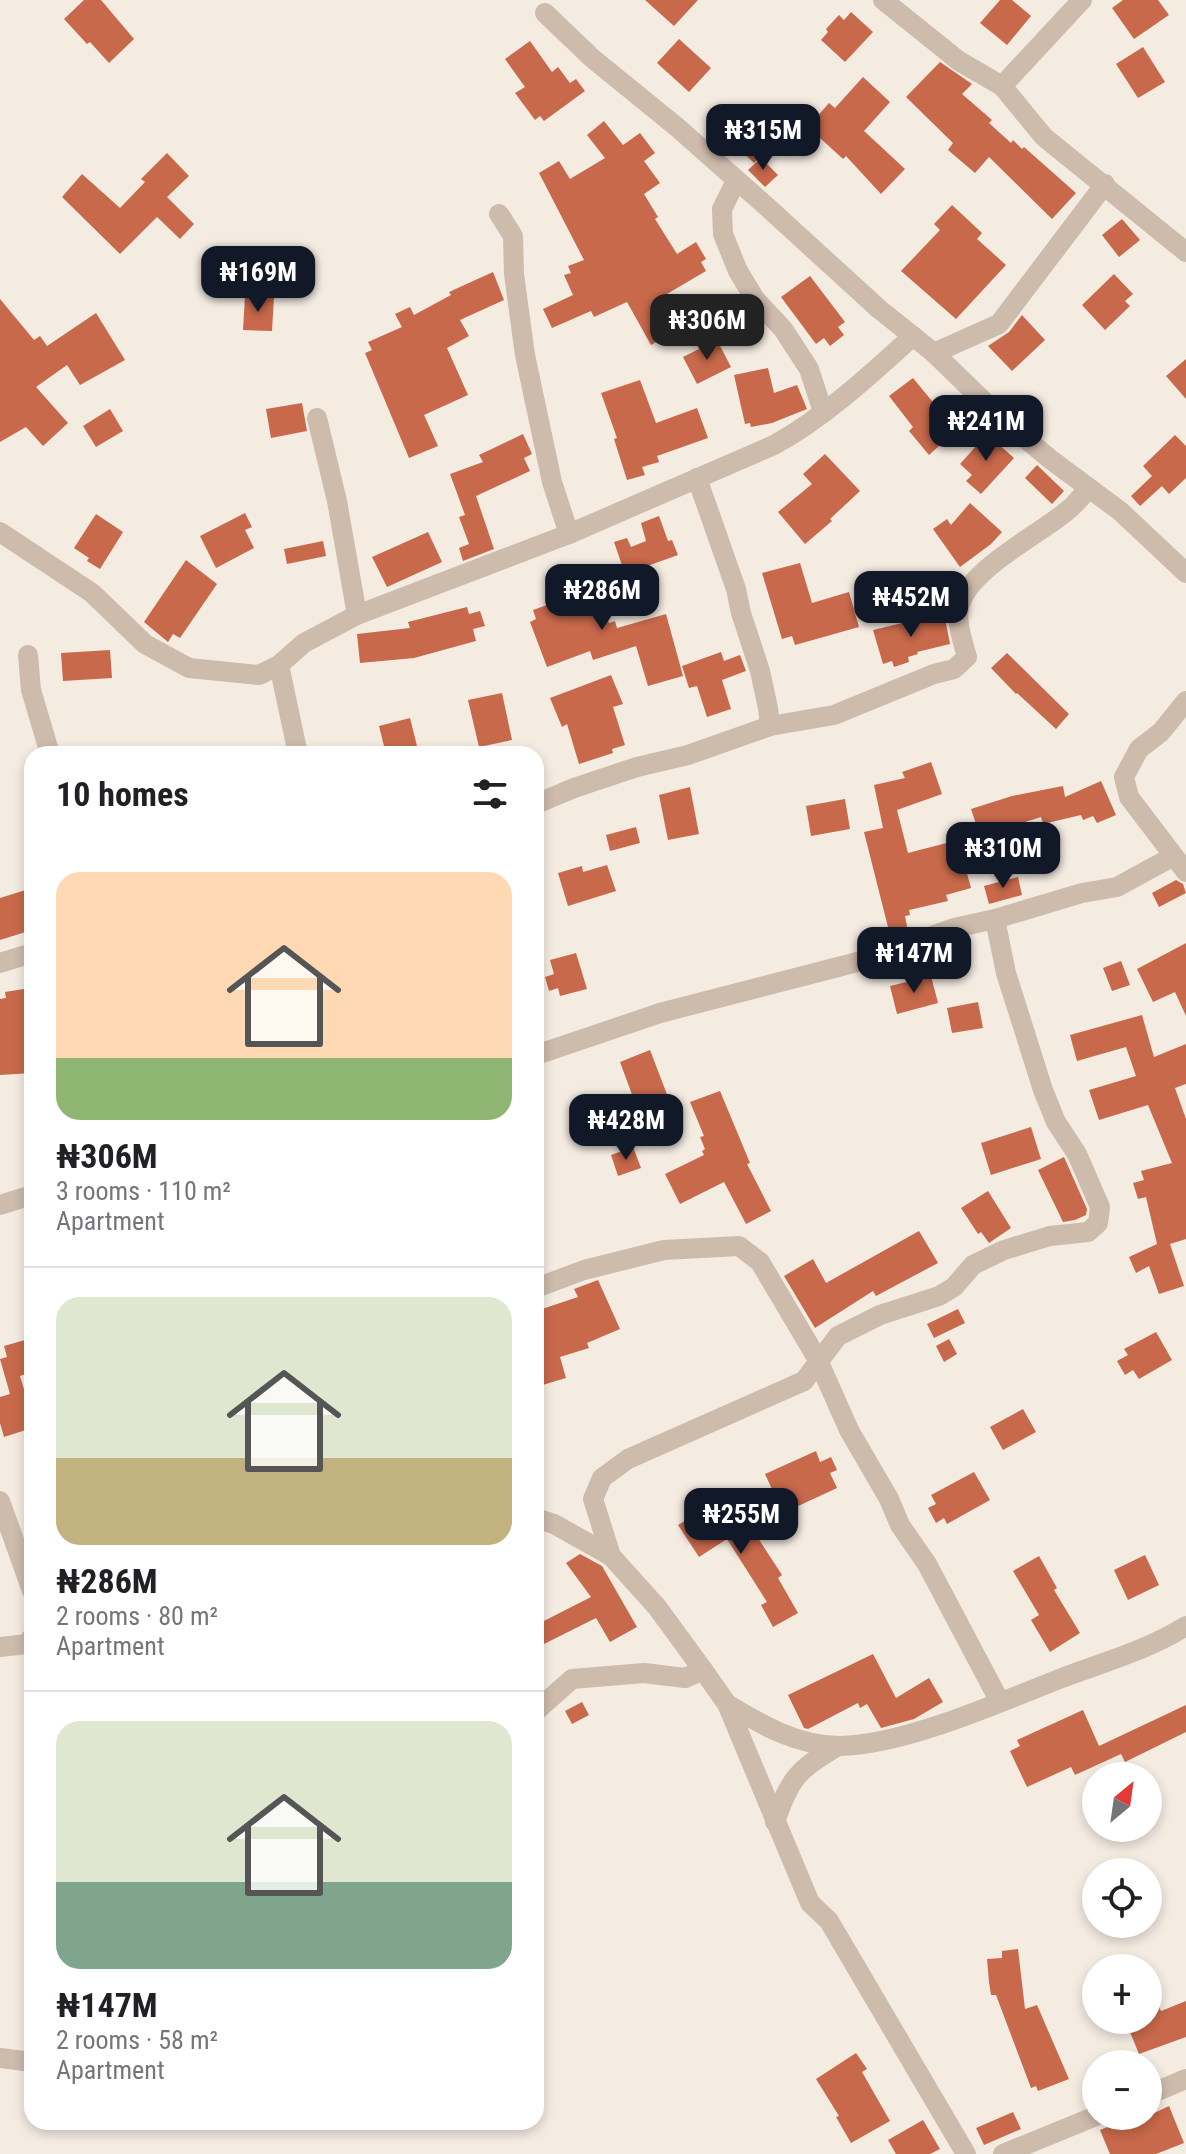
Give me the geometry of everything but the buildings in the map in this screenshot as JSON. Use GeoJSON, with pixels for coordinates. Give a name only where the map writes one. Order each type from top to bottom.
{"type":"FeatureCollection","features":[{"type":"Feature","properties":{"kind":"street"},"geometry":{"type":"LineString","coordinates":[[883,0],[959,61],[1002,86],[1044,137],[1186,251]]}},
{"type":"Feature","properties":{"kind":"street"},"geometry":{"type":"LineString","coordinates":[[1002,86],[1082,0]]}},
{"type":"Feature","properties":{"kind":"street"},"geometry":{"type":"LineString","coordinates":[[545,13],[592,58],[678,128],[879,309],[934,353],[1002,419],[1120,511],[1186,573]]}},
{"type":"Feature","properties":{"kind":"street"},"geometry":{"type":"LineString","coordinates":[[736,181],[722,209],[723,234],[738,271],[755,299],[783,329],[809,369],[823,412]]}},
{"type":"Feature","properties":{"kind":"street"},"geometry":{"type":"LineString","coordinates":[[934,353],[999,324],[1105,184]]}},
{"type":"Feature","properties":{"kind":"street"},"geometry":{"type":"LineString","coordinates":[[499,214],[513,236],[514,274],[525,355],[552,482],[569,534]]}},
{"type":"Feature","properties":{"kind":"street"},"geometry":{"type":"LineString","coordinates":[[0,532],[92,593],[145,644],[189,668],[259,675],[279,665],[304,643],[357,615],[569,534],[774,445],[799,432],[913,336]]}},
{"type":"Feature","properties":{"kind":"street"},"geometry":{"type":"LineString","coordinates":[[317,418],[337,501],[357,615]]}},
{"type":"Feature","properties":{"kind":"street"},"geometry":{"type":"LineString","coordinates":[[697,478],[736,589],[763,683],[770,726]]}},
{"type":"Feature","properties":{"kind":"street"},"geometry":{"type":"LineString","coordinates":[[544,801],[637,767],[688,755],[770,726],[834,715],[934,674],[954,669],[967,657],[960,630],[959,607],[972,585],[1009,549],[1067,511],[1089,488]]}},
{"type":"Feature","properties":{"kind":"street"},"geometry":{"type":"LineString","coordinates":[[28,655],[31,690],[48,746]]}},
{"type":"Feature","properties":{"kind":"street"},"geometry":{"type":"LineString","coordinates":[[279,665],[296,746]]}},
{"type":"Feature","properties":{"kind":"street"},"geometry":{"type":"LineString","coordinates":[[544,1052],[660,1013],[818,974],[954,928],[1082,893],[1117,887],[1179,864],[1129,797],[1124,777],[1139,749],[1161,732],[1186,701]]}},
{"type":"Feature","properties":{"kind":"street"},"geometry":{"type":"LineString","coordinates":[[611,1556],[593,1499],[602,1478],[628,1459],[804,1381],[838,1336],[880,1315],[939,1296],[954,1287],[973,1265],[1004,1250],[1050,1236],[1088,1232],[1098,1223],[1100,1207],[1077,1154],[1056,1122],[1043,1090],[1006,973],[995,919]]}},
{"type":"Feature","properties":{"kind":"street"},"geometry":{"type":"LineString","coordinates":[[0,963],[24,956]]}},
{"type":"Feature","properties":{"kind":"street"},"geometry":{"type":"LineString","coordinates":[[0,1205],[24,1198]]}},
{"type":"Feature","properties":{"kind":"street"},"geometry":{"type":"LineString","coordinates":[[544,1285],[584,1270],[664,1250],[739,1246],[760,1262],[818,1360],[849,1430],[911,1544],[927,1564],[1000,1702]]}},
{"type":"Feature","properties":{"kind":"street"},"geometry":{"type":"LineString","coordinates":[[0,1501],[24,1568]]}},
{"type":"Feature","properties":{"kind":"street"},"geometry":{"type":"LineString","coordinates":[[544,1521],[611,1556],[657,1607],[727,1704],[810,1903],[829,1921],[966,2154]]}},
{"type":"Feature","properties":{"kind":"street"},"geometry":{"type":"LineString","coordinates":[[727,1704],[790,1738],[838,1746],[868,1743],[907,1734],[1000,1702],[1143,1649],[1186,1626]]}},
{"type":"Feature","properties":{"kind":"street"},"geometry":{"type":"LineString","coordinates":[[0,1647],[24,1644]]}},
{"type":"Feature","properties":{"kind":"street"},"geometry":{"type":"LineString","coordinates":[[544,1704],[572,1679],[644,1673],[685,1678],[703,1670]]}},
{"type":"Feature","properties":{"kind":"street"},"geometry":{"type":"LineString","coordinates":[[775,1822],[786,1790],[806,1764],[838,1746]]}},
{"type":"Feature","properties":{"kind":"street"},"geometry":{"type":"LineString","coordinates":[[0,2058],[24,2061]]}},
{"type":"Feature","properties":{"kind":"street"},"geometry":{"type":"LineString","coordinates":[[1162,2089],[1186,2079]]}},
{"type":"Feature","properties":{"kind":"street"},"geometry":{"type":"LineString","coordinates":[[1003,2154],[1082,2122]]}}]}
